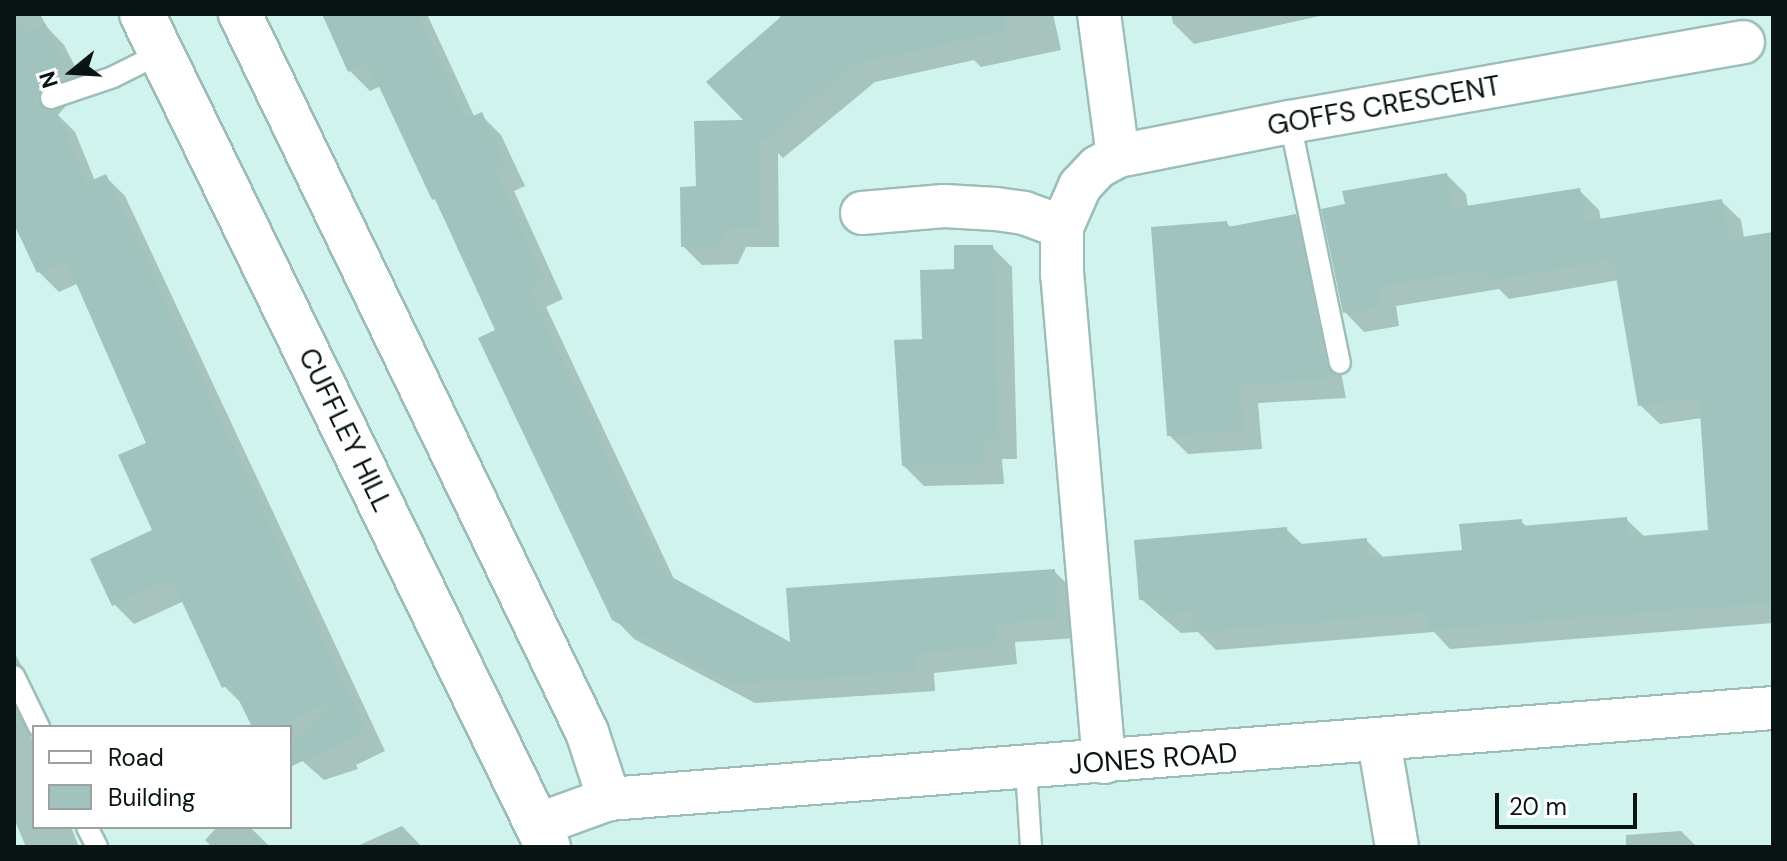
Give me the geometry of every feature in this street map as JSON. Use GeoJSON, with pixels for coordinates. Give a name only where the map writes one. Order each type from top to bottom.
{"type":"FeatureCollection","features":[{"type":"Feature","properties":{"kind":"main road","name":"CUFFLEY HILL"},"geometry":{"type":"LineString","coordinates":[[142,14],[542,836]]}},
{"type":"Feature","properties":{"kind":"street"},"geometry":{"type":"LineString","coordinates":[[240,14],[587,732],[609,799]]}},
{"type":"Feature","properties":{"kind":"street"},"geometry":{"type":"LineString","coordinates":[[1099,14],[1118,156]]}},
{"type":"Feature","properties":{"kind":"street","name":"GOFFS CRESCENT"},"geometry":{"type":"LineString","coordinates":[[1104,762],[1062,275],[1062,227],[1080,186],[1098,167],[1118,156],[1290,122],[1743,42]]}},
{"type":"Feature","properties":{"kind":"street"},"geometry":{"type":"LineString","coordinates":[[862,213],[944,206],[996,209],[1024,213],[1062,227]]}},
{"type":"Feature","properties":{"kind":"street","name":"JONES ROAD"},"geometry":{"type":"LineString","coordinates":[[542,836],[609,799],[1026,769],[1773,708]]}},
{"type":"Feature","properties":{"kind":"street"},"geometry":{"type":"LineString","coordinates":[[1379,741],[1397,847]]}},
{"type":"Feature","properties":{"kind":"lane"},"geometry":{"type":"LineString","coordinates":[[51,98],[113,77],[161,53]]}},
{"type":"Feature","properties":{"kind":"lane"},"geometry":{"type":"LineString","coordinates":[[1290,122],[1340,363]]}},
{"type":"Feature","properties":{"kind":"lane"},"geometry":{"type":"LineString","coordinates":[[14,676],[38,725]]}},
{"type":"Feature","properties":{"kind":"lane"},"geometry":{"type":"LineString","coordinates":[[1026,769],[1031,847]]}},
{"type":"Feature","properties":{"kind":"lane"},"geometry":{"type":"LineString","coordinates":[[88,829],[97,847]]}},
{"type":"Feature","properties":{"kind":"building"},"geometry":{"type":"Polygon","coordinates":[[[14,14],[25,34],[45,23],[64,62],[41,73],[46,86],[38,95],[39,103],[48,110],[56,110],[86,183],[106,174],[366,731],[292,766],[292,746],[338,698],[280,725],[251,725],[231,684],[222,688],[171,578],[112,606],[90,559],[152,530],[118,455],[146,443],[66,260],[37,273],[14,224],[14,14]]]}},
{"type":"Feature","properties":{"kind":"building"},"geometry":{"type":"Polygon","coordinates":[[[322,14],[418,14],[466,119],[482,112],[506,166],[495,171],[545,279],[528,287],[661,571],[790,642],[786,588],[1055,569],[1058,618],[996,623],[998,645],[915,654],[916,671],[733,684],[612,620],[478,338],[495,330],[435,199],[432,200],[368,63],[348,72],[322,14]]]}},
{"type":"Feature","properties":{"kind":"building"},"geometry":{"type":"Polygon","coordinates":[[[784,14],[1005,14],[1006,31],[856,63],[763,141],[759,137],[761,228],[727,229],[719,246],[681,247],[680,187],[696,186],[694,121],[743,120],[706,82],[784,14]]]}},
{"type":"Feature","properties":{"kind":"building"},"geometry":{"type":"Polygon","coordinates":[[[1447,173],[1453,208],[1580,188],[1586,221],[1722,199],[1729,239],[1773,232],[1773,602],[1429,630],[1427,612],[1194,632],[1193,612],[1159,615],[1158,598],[1139,600],[1134,540],[1287,527],[1289,545],[1367,538],[1368,558],[1462,550],[1459,524],[1522,519],[1522,526],[1627,517],[1629,537],[1708,530],[1699,397],[1638,406],[1613,259],[1488,281],[1486,269],[1377,287],[1381,307],[1343,313],[1321,209],[1345,204],[1342,191],[1447,173]]]}},
{"type":"Feature","properties":{"kind":"building"},"geometry":{"type":"Polygon","coordinates":[[[1296,214],[1328,379],[1240,384],[1244,430],[1167,436],[1151,227],[1227,221],[1228,227],[1296,214]]]}},
{"type":"Feature","properties":{"kind":"building"},"geometry":{"type":"Polygon","coordinates":[[[954,245],[993,245],[998,439],[983,440],[984,464],[902,466],[894,340],[922,339],[920,270],[954,269],[954,245]]]}}]}
